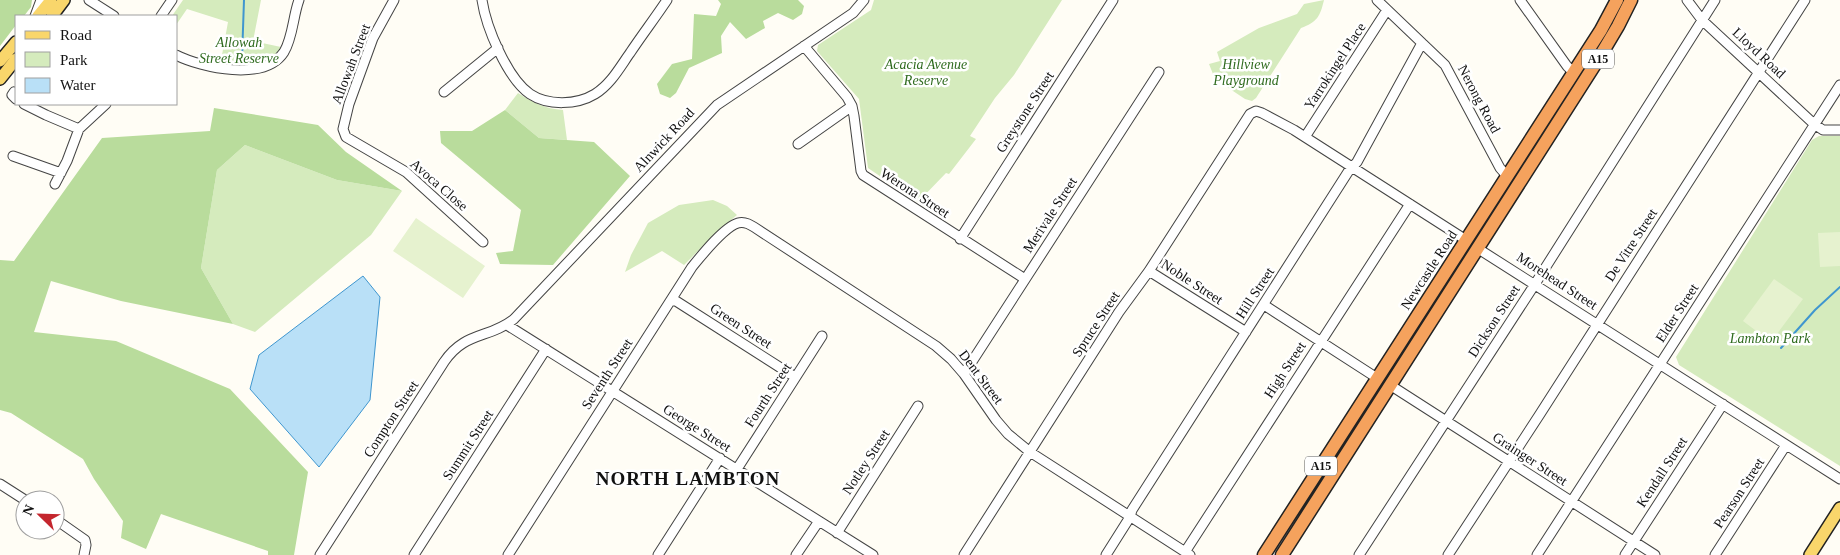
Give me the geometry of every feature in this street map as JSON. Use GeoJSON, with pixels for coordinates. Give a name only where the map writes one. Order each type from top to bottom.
{"type":"FeatureCollection","features":[{"type":"Feature","properties":{"kind":"highway","name":"Newcastle Road"},"geometry":{"type":"LineString","coordinates":[[1264,555],[1601,30],[1617,0]]}},
{"type":"Feature","properties":{"kind":"highway","name":"Newcastle Road"},"geometry":{"type":"LineString","coordinates":[[1283,554],[1599,58],[1631,0]]}},
{"type":"Feature","properties":{"kind":"highway"},"geometry":{"type":"LineString","coordinates":[[1507,176],[1518,185]]}},
{"type":"Feature","properties":{"kind":"highway","name":"Morehead Street"},"geometry":{"type":"LineString","coordinates":[[1466,240],[1477,248]]}},
{"type":"Feature","properties":{"kind":"main road"},"geometry":{"type":"LineString","coordinates":[[37,15],[51,0]]}},
{"type":"Feature","properties":{"kind":"main road"},"geometry":{"type":"LineString","coordinates":[[53,15],[64,0]]}},
{"type":"Feature","properties":{"kind":"main road"},"geometry":{"type":"LineString","coordinates":[[0,62],[15,43]]}},
{"type":"Feature","properties":{"kind":"main road"},"geometry":{"type":"LineString","coordinates":[[0,79],[15,60]]}},
{"type":"Feature","properties":{"kind":"main road"},"geometry":{"type":"LineString","coordinates":[[1810,555],[1840,508]]}},
{"type":"Feature","properties":{"kind":"street"},"geometry":{"type":"LineString","coordinates":[[36,15],[41,0]]}},
{"type":"Feature","properties":{"kind":"street"},"geometry":{"type":"LineString","coordinates":[[89,0],[112,15]]}},
{"type":"Feature","properties":{"kind":"street"},"geometry":{"type":"LineString","coordinates":[[162,15],[172,0]]}},
{"type":"Feature","properties":{"kind":"street"},"geometry":{"type":"LineString","coordinates":[[178,56],[196,64],[214,67],[254,70],[270,65],[284,51],[299,0]]}},
{"type":"Feature","properties":{"kind":"street","name":"Allowah Street"},"geometry":{"type":"LineString","coordinates":[[349,139],[346,137],[343,129],[349,104],[373,38],[394,0]]}},
{"type":"Feature","properties":{"kind":"street"},"geometry":{"type":"LineString","coordinates":[[482,0],[484,16],[498,48],[517,82],[530,94],[547,101],[561,102],[579,101],[595,94],[609,83],[667,0]]}},
{"type":"Feature","properties":{"kind":"street","name":"Alnwick Road"},"geometry":{"type":"LineString","coordinates":[[507,325],[717,104],[853,13],[864,0]]}},
{"type":"Feature","properties":{"kind":"street","name":"Greystone Street"},"geometry":{"type":"LineString","coordinates":[[960,238],[1113,0]]}},
{"type":"Feature","properties":{"kind":"street","name":"Nerong Road"},"geometry":{"type":"LineString","coordinates":[[1377,0],[1445,65],[1500,168],[1507,176]]}},
{"type":"Feature","properties":{"kind":"street"},"geometry":{"type":"LineString","coordinates":[[1520,0],[1573,72]]}},
{"type":"Feature","properties":{"kind":"street","name":"Lloyd Road"},"geometry":{"type":"LineString","coordinates":[[1687,0],[1702,20],[1814,124]]}},
{"type":"Feature","properties":{"kind":"street","name":"Dickson Street"},"geometry":{"type":"LineString","coordinates":[[1359,555],[1535,284],[1715,0]]}},
{"type":"Feature","properties":{"kind":"street","name":"De Vitre Street"},"geometry":{"type":"LineString","coordinates":[[1448,555],[1804,0]]}},
{"type":"Feature","properties":{"kind":"street","name":"Yarrokingel Place"},"geometry":{"type":"LineString","coordinates":[[1305,136],[1387,10]]}},
{"type":"Feature","properties":{"kind":"street","name":"Hill Street"},"geometry":{"type":"LineString","coordinates":[[1106,555],[1130,517],[1132,510],[1353,168],[1422,43]]}},
{"type":"Feature","properties":{"kind":"street","name":"Werona Street"},"geometry":{"type":"LineString","coordinates":[[804,46],[847,97],[852,106],[863,175],[1026,280]]}},
{"type":"Feature","properties":{"kind":"street"},"geometry":{"type":"LineString","coordinates":[[444,92],[498,48]]}},
{"type":"Feature","properties":{"kind":"street","name":"Merivale Street"},"geometry":{"type":"LineString","coordinates":[[964,374],[1159,72]]}},
{"type":"Feature","properties":{"kind":"street","name":"Elder Street"},"geometry":{"type":"LineString","coordinates":[[1537,555],[1840,85]]}},
{"type":"Feature","properties":{"kind":"street"},"geometry":{"type":"LineString","coordinates":[[26,105],[46,116],[80,127]]}},
{"type":"Feature","properties":{"kind":"street"},"geometry":{"type":"LineString","coordinates":[[34,105],[80,127]]}},
{"type":"Feature","properties":{"kind":"street"},"geometry":{"type":"LineString","coordinates":[[55,184],[67,161],[80,127],[105,105]]}},
{"type":"Feature","properties":{"kind":"street"},"geometry":{"type":"LineString","coordinates":[[798,144],[852,106]]}},
{"type":"Feature","properties":{"kind":"street","name":"Morehead Street"},"geometry":{"type":"LineString","coordinates":[[1256,112],[1262,112],[1305,136],[1466,240]]}},
{"type":"Feature","properties":{"kind":"street","name":"Spruce Street"},"geometry":{"type":"LineString","coordinates":[[964,555],[1250,114],[1256,112]]}},
{"type":"Feature","properties":{"kind":"street"},"geometry":{"type":"LineString","coordinates":[[1814,124],[1823,130],[1840,130]]}},
{"type":"Feature","properties":{"kind":"street","name":"Avoca Close"},"geometry":{"type":"LineString","coordinates":[[349,139],[406,172],[483,242]]}},
{"type":"Feature","properties":{"kind":"street"},"geometry":{"type":"LineString","coordinates":[[14,156],[61,173]]}},
{"type":"Feature","properties":{"kind":"street","name":"High Street"},"geometry":{"type":"LineString","coordinates":[[1187,553],[1320,341],[1410,204]]}},
{"type":"Feature","properties":{"kind":"street","name":"Seventh Street"},"geometry":{"type":"LineString","coordinates":[[508,555],[702,254],[716,239],[735,224],[744,223]]}},
{"type":"Feature","properties":{"kind":"street","name":"Dent Street"},"geometry":{"type":"LineString","coordinates":[[744,223],[757,229],[919,334],[946,354],[964,374],[1008,434],[1030,452],[1130,517],[1174,551],[1187,553]]}},
{"type":"Feature","properties":{"kind":"street","name":"Morehead Street"},"geometry":{"type":"LineString","coordinates":[[1477,248],[1840,479]]}},
{"type":"Feature","properties":{"kind":"street","name":"Noble Street"},"geometry":{"type":"LineString","coordinates":[[1149,270],[1246,332]]}},
{"type":"Feature","properties":{"kind":"street","name":"Green Street"},"geometry":{"type":"LineString","coordinates":[[671,300],[795,378]]}},
{"type":"Feature","properties":{"kind":"street"},"geometry":{"type":"LineString","coordinates":[[1264,304],[1377,378]]}},
{"type":"Feature","properties":{"kind":"street","name":"George Street"},"geometry":{"type":"LineString","coordinates":[[507,325],[613,390],[872,555]]}},
{"type":"Feature","properties":{"kind":"street","name":"Compton Street"},"geometry":{"type":"LineString","coordinates":[[320,555],[449,354],[464,341],[507,325]]}},
{"type":"Feature","properties":{"kind":"street","name":"Fourth Street"},"geometry":{"type":"LineString","coordinates":[[737,469],[822,336]]}},
{"type":"Feature","properties":{"kind":"street","name":"Summit Street"},"geometry":{"type":"LineString","coordinates":[[414,555],[546,349]]}},
{"type":"Feature","properties":{"kind":"street","name":"Grainger Street"},"geometry":{"type":"LineString","coordinates":[[1390,385],[1655,555]]}},
{"type":"Feature","properties":{"kind":"street","name":"Kendall Street"},"geometry":{"type":"LineString","coordinates":[[1625,555],[1723,404]]}},
{"type":"Feature","properties":{"kind":"street","name":"Notley Street"},"geometry":{"type":"LineString","coordinates":[[837,533],[918,406]]}},
{"type":"Feature","properties":{"kind":"street","name":"Pearson Street"},"geometry":{"type":"LineString","coordinates":[[1715,555],[1786,445]]}},
{"type":"Feature","properties":{"kind":"street"},"geometry":{"type":"LineString","coordinates":[[658,555],[720,458]]}},
{"type":"Feature","properties":{"kind":"street"},"geometry":{"type":"LineString","coordinates":[[0,484],[15,494]]}},
{"type":"Feature","properties":{"kind":"street"},"geometry":{"type":"LineString","coordinates":[[796,555],[819,521]]}},
{"type":"Feature","properties":{"kind":"street"},"geometry":{"type":"LineString","coordinates":[[65,527],[85,540],[84,555]]}},
{"type":"Feature","properties":{"kind":"green space"},"geometry":{"type":"Polygon","coordinates":[[[0,0],[32,0],[31,7],[25,15],[15,15],[15,26],[0,46],[0,0]]]}},
{"type":"Feature","properties":{"kind":"green space","name":"Allowah Street Reserve"},"geometry":{"type":"Polygon","coordinates":[[[183,0],[261,0],[253,41],[281,47],[270,63],[253,68],[220,66],[228,22],[187,9],[178,22],[178,15],[173,15],[183,0]]]}},
{"type":"Feature","properties":{"kind":"green space"},"geometry":{"type":"Polygon","coordinates":[[[718,0],[798,0],[804,6],[802,14],[793,20],[778,13],[763,21],[765,28],[746,39],[730,22],[721,36],[722,53],[689,68],[676,93],[670,98],[660,94],[657,84],[672,64],[692,59],[694,14],[716,16],[721,4],[718,0]]]}},
{"type":"Feature","properties":{"kind":"green space","name":"Acacia Avenue Reserve"},"geometry":{"type":"Polygon","coordinates":[[[874,0],[1062,0],[1014,75],[995,98],[970,136],[976,139],[949,174],[946,173],[918,202],[868,168],[859,99],[817,51],[818,45],[871,10],[874,0]]]}},
{"type":"Feature","properties":{"kind":"green space","name":"Hillview Playground"},"geometry":{"type":"Polygon","coordinates":[[[1324,0],[1317,18],[1301,28],[1256,98],[1252,101],[1245,99],[1215,79],[1209,64],[1220,61],[1217,52],[1259,28],[1297,14],[1304,4],[1324,0]]]}},
{"type":"Feature","properties":{"kind":"green space"},"geometry":{"type":"Polygon","coordinates":[[[518,93],[539,104],[563,110],[567,140],[539,138],[505,110],[518,93]]]}},
{"type":"Feature","properties":{"kind":"green space"},"geometry":{"type":"Polygon","coordinates":[[[214,108],[318,125],[346,152],[402,191],[337,180],[245,145],[217,170],[201,268],[233,324],[121,301],[51,281],[34,332],[116,341],[230,389],[308,472],[294,555],[268,555],[268,551],[161,514],[146,549],[121,538],[123,521],[94,479],[83,459],[11,413],[0,410],[0,260],[14,261],[102,138],[210,131],[214,108]]]}},
{"type":"Feature","properties":{"kind":"green space"},"geometry":{"type":"Polygon","coordinates":[[[505,110],[539,138],[594,142],[630,176],[553,265],[500,264],[496,253],[513,251],[521,210],[441,143],[440,131],[472,131],[505,110]]]}},
{"type":"Feature","properties":{"kind":"green space","name":"Lambton Park"},"geometry":{"type":"Polygon","coordinates":[[[1819,136],[1840,136],[1840,466],[1679,365],[1676,357],[1812,140],[1819,136]]]}},
{"type":"Feature","properties":{"kind":"green space"},"geometry":{"type":"Polygon","coordinates":[[[245,145],[337,180],[402,191],[371,235],[255,332],[233,324],[201,268],[217,170],[245,145]]]}},
{"type":"Feature","properties":{"kind":"green space"},"geometry":{"type":"Polygon","coordinates":[[[713,200],[727,206],[737,215],[684,265],[662,251],[625,272],[631,255],[648,223],[679,205],[713,200]]]}},
{"type":"Feature","properties":{"kind":"green space"},"geometry":{"type":"Polygon","coordinates":[[[416,218],[485,266],[463,298],[393,251],[416,218]]]}},
{"type":"Feature","properties":{"kind":"green space"},"geometry":{"type":"Polygon","coordinates":[[[1840,232],[1840,266],[1820,267],[1818,233],[1840,232]]]}},
{"type":"Feature","properties":{"kind":"green space"},"geometry":{"type":"Polygon","coordinates":[[[1774,279],[1803,299],[1771,342],[1743,321],[1774,279]]]}},
{"type":"Feature","properties":{"kind":"water"},"geometry":{"type":"Polygon","coordinates":[[[363,276],[380,297],[370,400],[319,467],[250,389],[259,355],[363,276]]]}},
{"type":"Feature","properties":{"kind":"waterway"},"geometry":{"type":"LineString","coordinates":[[242,58],[244,0]]}},
{"type":"Feature","properties":{"kind":"waterway"},"geometry":{"type":"LineString","coordinates":[[1781,348],[1815,310],[1840,287]]}},
{"type":"Feature","properties":{"kind":"district","name":"NORTH LAMBTON"},"geometry":{"type":"Point","coordinates":[688,478]}}]}
